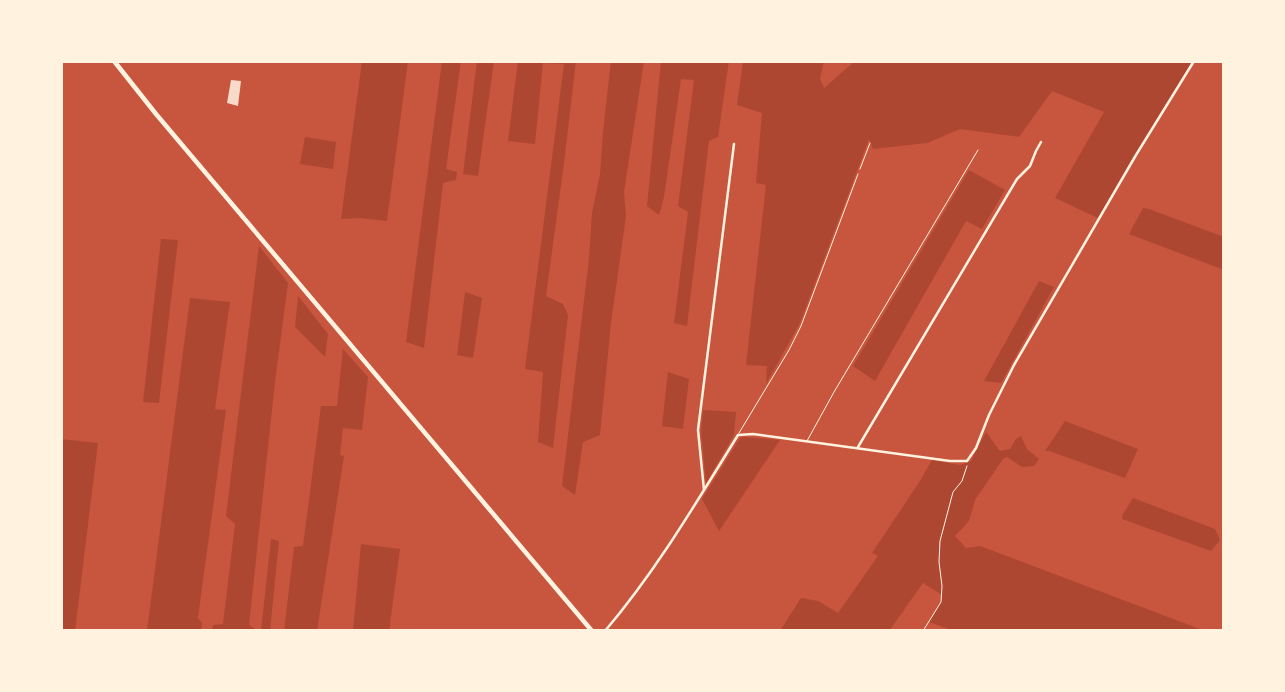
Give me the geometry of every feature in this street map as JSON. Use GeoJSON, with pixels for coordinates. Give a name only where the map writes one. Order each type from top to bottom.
{"type":"FeatureCollection","features":[{"type":"Feature","properties":{"kind":"main road"},"geometry":{"type":"LineString","coordinates":[[114,61],[141,97],[592,631]]}},
{"type":"Feature","properties":{"kind":"street"},"geometry":{"type":"LineString","coordinates":[[605,631],[663,555],[738,435],[753,434],[950,461],[967,461],[1014,365],[1194,61]]}},
{"type":"Feature","properties":{"kind":"street"},"geometry":{"type":"LineString","coordinates":[[857,448],[1017,179],[1030,166],[1041,142]]}},
{"type":"Feature","properties":{"kind":"street"},"geometry":{"type":"LineString","coordinates":[[704,490],[698,430],[734,144]]}},
{"type":"Feature","properties":{"kind":"lane"},"geometry":{"type":"LineString","coordinates":[[806,441],[978,150]]}},
{"type":"Feature","properties":{"kind":"lane"},"geometry":{"type":"LineString","coordinates":[[738,435],[801,326],[858,174]]}},
{"type":"Feature","properties":{"kind":"path"},"geometry":{"type":"LineString","coordinates":[[858,174],[870,143]]}},
{"type":"Feature","properties":{"kind":"path"},"geometry":{"type":"LineString","coordinates":[[923,631],[941,602],[940,541],[953,492],[964,476],[967,461]]}},
{"type":"Feature","properties":{"kind":"shaded area"},"geometry":{"type":"Polygon","coordinates":[[[362,61],[408,61],[387,221],[341,219],[362,61]]]}},
{"type":"Feature","properties":{"kind":"shaded area"},"geometry":{"type":"Polygon","coordinates":[[[442,61],[461,61],[446,169],[457,172],[456,180],[443,183],[424,348],[406,342],[442,61]]]}},
{"type":"Feature","properties":{"kind":"shaded area"},"geometry":{"type":"Polygon","coordinates":[[[477,61],[494,61],[478,176],[463,174],[477,61]]]}},
{"type":"Feature","properties":{"kind":"shaded area"},"geometry":{"type":"Polygon","coordinates":[[[518,61],[576,61],[546,296],[563,304],[568,315],[553,448],[538,442],[543,372],[525,369],[564,64],[543,63],[535,144],[508,141],[518,61]]]}},
{"type":"Feature","properties":{"kind":"shaded area"},"geometry":{"type":"Polygon","coordinates":[[[611,61],[644,61],[624,192],[626,216],[611,323],[600,435],[583,442],[575,495],[562,486],[611,61]]]}},
{"type":"Feature","properties":{"kind":"shaded area"},"geometry":{"type":"Polygon","coordinates":[[[661,61],[729,61],[718,137],[709,141],[687,326],[674,323],[688,212],[678,206],[694,80],[681,79],[659,215],[647,206],[661,61]]]}},
{"type":"Feature","properties":{"kind":"shaded area"},"geometry":{"type":"Polygon","coordinates":[[[743,61],[824,61],[820,79],[824,88],[855,61],[1192,61],[1098,218],[1055,198],[1104,112],[1052,91],[1019,137],[960,129],[927,143],[873,149],[869,139],[800,323],[766,384],[767,366],[746,365],[766,185],[756,183],[762,113],[737,105],[743,61]]]}},
{"type":"Feature","properties":{"kind":"shaded area"},"geometry":{"type":"Polygon","coordinates":[[[305,137],[336,142],[333,169],[300,164],[305,137]]]}},
{"type":"Feature","properties":{"kind":"shaded area"},"geometry":{"type":"Polygon","coordinates":[[[969,170],[1005,190],[982,229],[966,221],[875,381],[853,366],[969,170]]]}},
{"type":"Feature","properties":{"kind":"shaded area"},"geometry":{"type":"Polygon","coordinates":[[[1143,208],[1224,237],[1224,270],[1129,234],[1143,208]]]}},
{"type":"Feature","properties":{"kind":"shaded area"},"geometry":{"type":"Polygon","coordinates":[[[161,239],[178,240],[159,403],[143,402],[161,239]]]}},
{"type":"Feature","properties":{"kind":"shaded area"},"geometry":{"type":"Polygon","coordinates":[[[259,246],[288,283],[249,625],[258,631],[212,631],[213,625],[223,624],[235,524],[226,516],[259,246]]]}},
{"type":"Feature","properties":{"kind":"shaded area"},"geometry":{"type":"Polygon","coordinates":[[[1039,281],[1054,287],[1001,383],[984,381],[1039,281]]]}},
{"type":"Feature","properties":{"kind":"shaded area"},"geometry":{"type":"Polygon","coordinates":[[[465,292],[482,298],[473,358],[457,355],[465,292]]]}},
{"type":"Feature","properties":{"kind":"shaded area"},"geometry":{"type":"Polygon","coordinates":[[[298,296],[328,334],[325,357],[295,327],[298,296]]]}},
{"type":"Feature","properties":{"kind":"shaded area"},"geometry":{"type":"Polygon","coordinates":[[[190,298],[230,302],[215,409],[226,410],[198,618],[202,623],[201,631],[147,631],[190,298]]]}},
{"type":"Feature","properties":{"kind":"shaded area"},"geometry":{"type":"Polygon","coordinates":[[[343,349],[368,377],[362,430],[343,428],[340,455],[344,456],[317,631],[284,631],[294,547],[303,546],[321,406],[337,406],[343,349]]]}},
{"type":"Feature","properties":{"kind":"shaded area"},"geometry":{"type":"Polygon","coordinates":[[[668,372],[689,379],[683,429],[662,426],[668,372]]]}},
{"type":"Feature","properties":{"kind":"shaded area"},"geometry":{"type":"Polygon","coordinates":[[[703,410],[736,412],[734,435],[706,483],[701,432],[703,410]]]}},
{"type":"Feature","properties":{"kind":"shaded area"},"geometry":{"type":"Polygon","coordinates":[[[1065,421],[1138,449],[1125,478],[1045,451],[1065,421]]]}},
{"type":"Feature","properties":{"kind":"shaded area"},"geometry":{"type":"Polygon","coordinates":[[[986,432],[1000,451],[1010,449],[1021,436],[1027,449],[1039,459],[1034,466],[1022,467],[1007,457],[1003,459],[975,500],[969,521],[955,536],[966,548],[980,546],[1205,631],[954,631],[929,622],[942,595],[923,583],[889,631],[780,631],[801,598],[818,601],[838,613],[878,556],[872,553],[932,460],[960,465],[971,461],[986,432]]]}},
{"type":"Feature","properties":{"kind":"shaded area"},"geometry":{"type":"Polygon","coordinates":[[[740,438],[780,440],[719,531],[702,499],[740,438]]]}},
{"type":"Feature","properties":{"kind":"shaded area"},"geometry":{"type":"Polygon","coordinates":[[[61,439],[98,443],[75,631],[61,631],[61,439]]]}},
{"type":"Feature","properties":{"kind":"shaded area"},"geometry":{"type":"Polygon","coordinates":[[[1133,498],[1215,529],[1220,540],[1211,551],[1122,519],[1133,498]]]}},
{"type":"Feature","properties":{"kind":"shaded area"},"geometry":{"type":"Polygon","coordinates":[[[271,539],[279,541],[270,631],[261,631],[271,539]]]}},
{"type":"Feature","properties":{"kind":"shaded area"},"geometry":{"type":"Polygon","coordinates":[[[361,544],[400,549],[389,631],[353,631],[361,544]]]}},
{"type":"Feature","properties":{"kind":"building"},"geometry":{"type":"Polygon","coordinates":[[[231,80],[241,81],[238,106],[227,103],[231,80]]]}}]}
